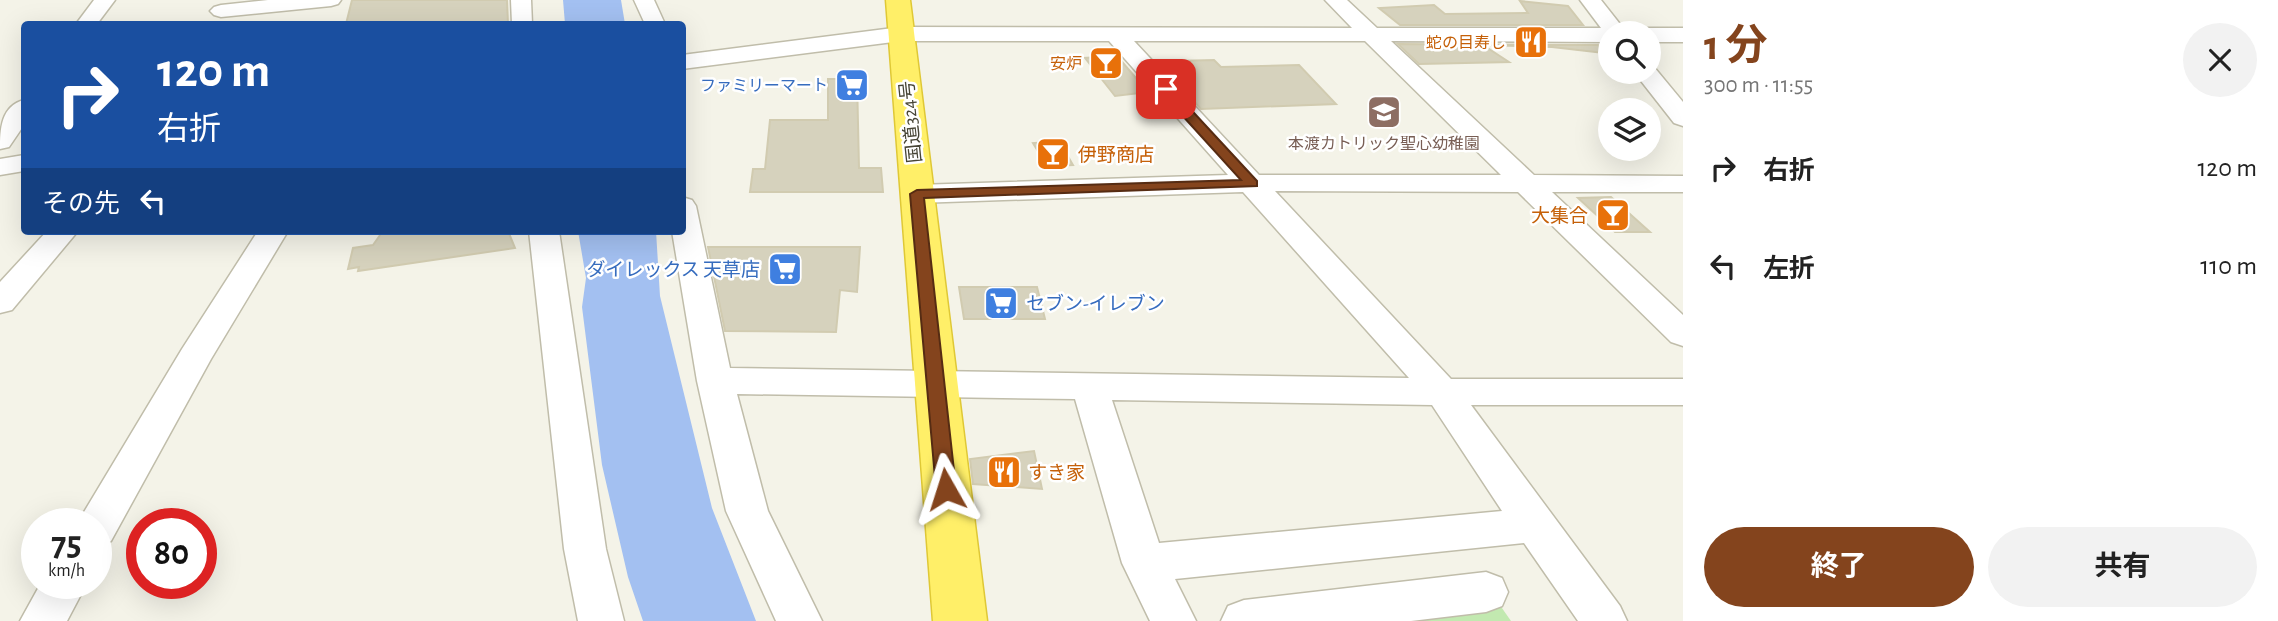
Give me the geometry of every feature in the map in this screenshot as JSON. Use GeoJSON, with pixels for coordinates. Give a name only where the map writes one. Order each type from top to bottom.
{"type":"FeatureCollection","features":[{"type":"Feature","properties":{"kind":"highway","name":"国道324号"},"geometry":{"type":"LineString","coordinates":[[899,17],[960,621]]}},
{"type":"Feature","properties":{"kind":"street"},"geometry":{"type":"LineString","coordinates":[[88,21],[104,0]]}},
{"type":"Feature","properties":{"kind":"street"},"geometry":{"type":"LineString","coordinates":[[521,0],[522,21]]}},
{"type":"Feature","properties":{"kind":"street"},"geometry":{"type":"LineString","coordinates":[[644,0],[654,21]]}},
{"type":"Feature","properties":{"kind":"street"},"geometry":{"type":"LineString","coordinates":[[1335,0],[1683,334]]}},
{"type":"Feature","properties":{"kind":"street"},"geometry":{"type":"LineString","coordinates":[[1590,0],[1607,21]]}},
{"type":"Feature","properties":{"kind":"street"},"geometry":{"type":"LineString","coordinates":[[220,12],[340,4]]}},
{"type":"Feature","properties":{"kind":"street"},"geometry":{"type":"LineString","coordinates":[[686,61],[899,17],[1114,33],[1598,35]]}},
{"type":"Feature","properties":{"kind":"street"},"geometry":{"type":"LineString","coordinates":[[1114,33],[1442,392],[1604,621]]}},
{"type":"Feature","properties":{"kind":"street"},"geometry":{"type":"LineString","coordinates":[[1661,35],[1683,35]]}},
{"type":"Feature","properties":{"kind":"street"},"geometry":{"type":"LineString","coordinates":[[1656,84],[1683,118]]}},
{"type":"Feature","properties":{"kind":"street"},"geometry":{"type":"LineString","coordinates":[[0,141],[21,112]]}},
{"type":"Feature","properties":{"kind":"street"},"geometry":{"type":"LineString","coordinates":[[0,167],[21,164]]}},
{"type":"Feature","properties":{"kind":"street"},"geometry":{"type":"LineString","coordinates":[[917,194],[1252,183],[1683,184]]}},
{"type":"Feature","properties":{"kind":"street"},"geometry":{"type":"LineString","coordinates":[[686,227],[715,382],[747,511],[799,621]]}},
{"type":"Feature","properties":{"kind":"street"},"geometry":{"type":"LineString","coordinates":[[0,302],[59,235]]}},
{"type":"Feature","properties":{"kind":"street"},"geometry":{"type":"LineString","coordinates":[[108,508],[194,358],[271,235]]}},
{"type":"Feature","properties":{"kind":"street"},"geometry":{"type":"LineString","coordinates":[[545,235],[585,549],[601,621]]}},
{"type":"Feature","properties":{"kind":"street"},"geometry":{"type":"LineString","coordinates":[[715,382],[1089,385],[1442,392],[1683,392]]}},
{"type":"Feature","properties":{"kind":"street"},"geometry":{"type":"LineString","coordinates":[[1089,385],[1144,563],[1173,621]]}},
{"type":"Feature","properties":{"kind":"street"},"geometry":{"type":"LineString","coordinates":[[1144,563],[1535,525]]}},
{"type":"Feature","properties":{"kind":"street"},"geometry":{"type":"LineString","coordinates":[[1244,621],[1486,592]]}},
{"type":"Feature","properties":{"kind":"street"},"geometry":{"type":"LineString","coordinates":[[43,621],[56,599]]}},
{"type":"Feature","properties":{"kind":"green space"},"geometry":{"type":"Polygon","coordinates":[[[1497,601],[1511,621],[1326,621],[1497,601]]]}},
{"type":"Feature","properties":{"kind":"water"},"geometry":{"type":"Polygon","coordinates":[[[563,0],[621,0],[624,21],[565,21],[563,0]]]}},
{"type":"Feature","properties":{"kind":"water"},"geometry":{"type":"Polygon","coordinates":[[[579,235],[656,235],[660,296],[712,508],[756,621],[643,621],[628,577],[602,465],[582,307],[586,278],[579,235]]]}},
{"type":"Feature","properties":{"kind":"building"},"geometry":{"type":"Polygon","coordinates":[[[352,0],[507,0],[508,21],[347,21],[352,0]]]}},
{"type":"Feature","properties":{"kind":"building"},"geometry":{"type":"Polygon","coordinates":[[[1520,1],[1568,6],[1583,25],[1400,25],[1379,8],[1434,5],[1445,14],[1528,13],[1520,1]]]}},
{"type":"Feature","properties":{"kind":"building"},"geometry":{"type":"Polygon","coordinates":[[[1398,44],[1598,45],[1598,52],[1552,47],[1483,45],[1509,62],[1419,64],[1398,44]]]}},
{"type":"Feature","properties":{"kind":"building"},"geometry":{"type":"Polygon","coordinates":[[[1117,56],[1148,92],[1115,96],[1085,58],[1117,56]]]}},
{"type":"Feature","properties":{"kind":"building"},"geometry":{"type":"Polygon","coordinates":[[[1214,60],[1221,67],[1299,65],[1336,104],[1201,109],[1173,78],[1187,78],[1175,61],[1214,60]]]}},
{"type":"Feature","properties":{"kind":"building"},"geometry":{"type":"Polygon","coordinates":[[[828,79],[857,79],[859,168],[881,168],[883,192],[750,192],[753,169],[765,169],[770,120],[828,120],[828,79]]]}},
{"type":"Feature","properties":{"kind":"building","name":"伊野商店"},"geometry":{"type":"Polygon","coordinates":[[[1059,141],[1073,165],[1047,166],[1033,143],[1059,141]]]}},
{"type":"Feature","properties":{"kind":"building","name":"大集合"},"geometry":{"type":"Polygon","coordinates":[[[1611,197],[1650,232],[1615,232],[1578,198],[1611,197]]]}},
{"type":"Feature","properties":{"kind":"building"},"geometry":{"type":"Polygon","coordinates":[[[380,235],[510,235],[515,248],[358,271],[359,267],[348,269],[353,248],[373,245],[380,235]]]}},
{"type":"Feature","properties":{"kind":"building","name":"ダイレックス 天草店"},"geometry":{"type":"Polygon","coordinates":[[[708,247],[860,247],[857,292],[840,290],[836,332],[725,331],[708,247]]]}},
{"type":"Feature","properties":{"kind":"building","name":"セブン-イレブン"},"geometry":{"type":"Polygon","coordinates":[[[959,287],[1037,287],[1045,319],[964,319],[959,287]]]}},
{"type":"Feature","properties":{"kind":"building","name":"すき家"},"geometry":{"type":"Polygon","coordinates":[[[1034,451],[1042,489],[973,484],[970,459],[1034,451]]]}},
{"type":"Feature","properties":{"kind":"place","name":"蛇の目寿し"},"geometry":{"type":"Point","coordinates":[1531,42]}},
{"type":"Feature","properties":{"kind":"place","name":"安炉"},"geometry":{"type":"Point","coordinates":[1106,63]}},
{"type":"Feature","properties":{"kind":"place","name":"ファミリーマート"},"geometry":{"type":"Point","coordinates":[852,85]}},
{"type":"Feature","properties":{"kind":"place","name":"本渡カトリック聖心幼稚園"},"geometry":{"type":"Point","coordinates":[1384,112]}},
{"type":"Feature","properties":{"kind":"place","name":"伊野商店"},"geometry":{"type":"Point","coordinates":[1053,154]}},
{"type":"Feature","properties":{"kind":"place","name":"大集合"},"geometry":{"type":"Point","coordinates":[1613,215]}},
{"type":"Feature","properties":{"kind":"place","name":"ダイレックス 天草店"},"geometry":{"type":"Point","coordinates":[785,269]}},
{"type":"Feature","properties":{"kind":"place","name":"セブン-イレブン"},"geometry":{"type":"Point","coordinates":[1001,303]}},
{"type":"Feature","properties":{"kind":"place","name":"すき家"},"geometry":{"type":"Point","coordinates":[1004,472]}},
{"type":"Feature","properties":{"kind":"route"},"geometry":{"type":"LineString","coordinates":[[946,489],[917,194],[1252,183],[1166,89]]}}]}
